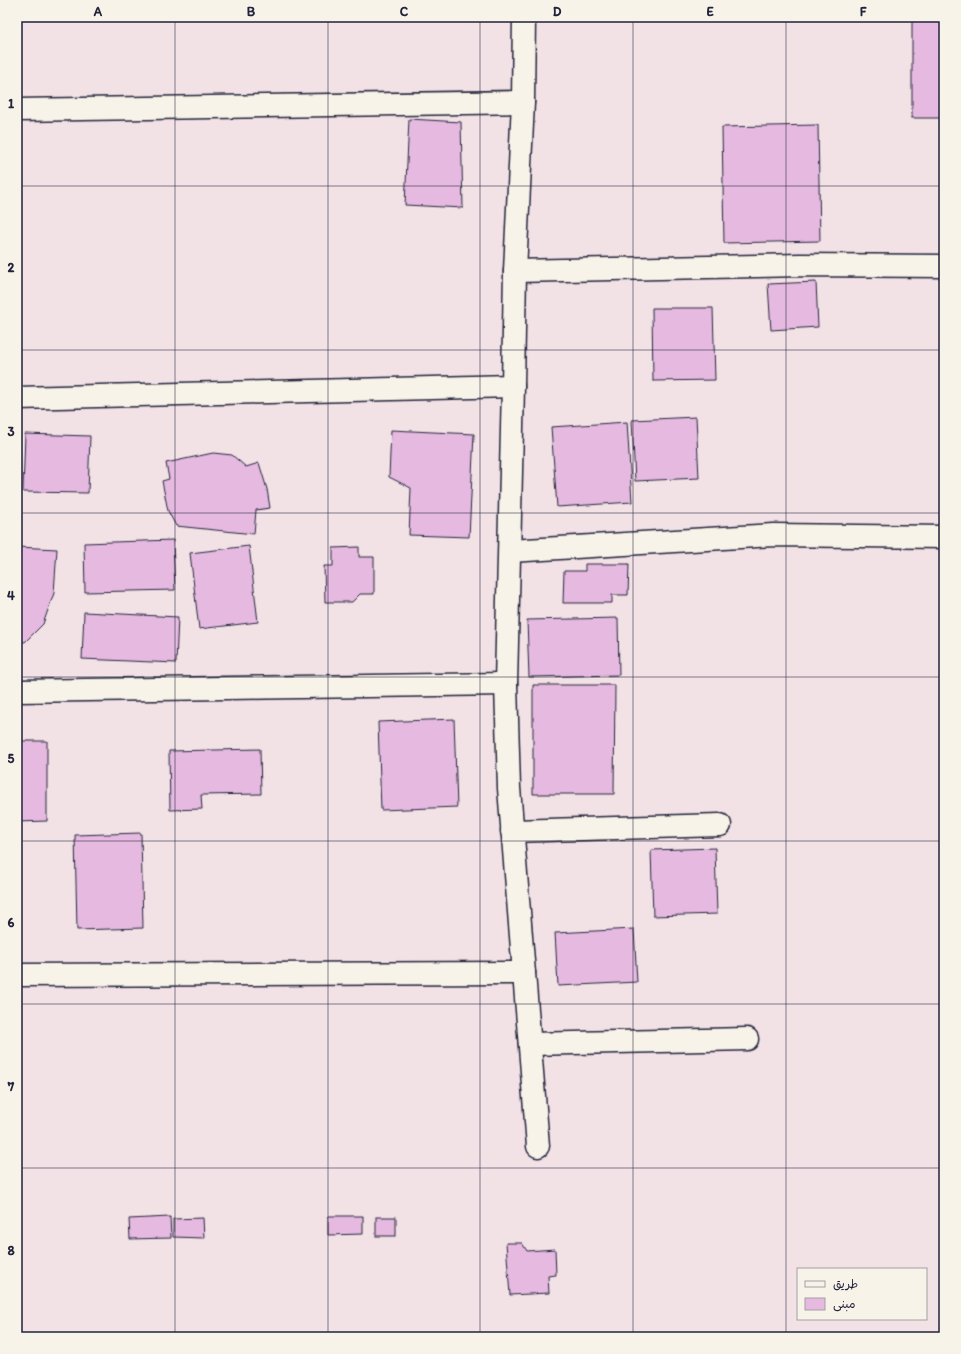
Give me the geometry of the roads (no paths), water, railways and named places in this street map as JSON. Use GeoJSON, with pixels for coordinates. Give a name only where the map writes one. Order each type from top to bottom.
{"type":"FeatureCollection","features":[{"type":"Feature","properties":{"kind":"street"},"geometry":{"type":"LineString","coordinates":[[524,17],[523,102],[515,271],[506,684],[509,788],[538,1146]]}},
{"type":"Feature","properties":{"kind":"street"},"geometry":{"type":"LineString","coordinates":[[17,110],[523,102]]}},
{"type":"Feature","properties":{"kind":"street"},"geometry":{"type":"LineString","coordinates":[[515,271],[800,265],[944,266]]}},
{"type":"Feature","properties":{"kind":"street"},"geometry":{"type":"LineString","coordinates":[[17,398],[513,386]]}},
{"type":"Feature","properties":{"kind":"street"},"geometry":{"type":"LineString","coordinates":[[510,551],[773,535],[944,537]]}},
{"type":"Feature","properties":{"kind":"street"},"geometry":{"type":"LineString","coordinates":[[17,691],[506,684]]}},
{"type":"Feature","properties":{"kind":"street"},"geometry":{"type":"LineString","coordinates":[[512,831],[720,825]]}},
{"type":"Feature","properties":{"kind":"street"},"geometry":{"type":"LineString","coordinates":[[17,975],[524,973]]}},
{"type":"Feature","properties":{"kind":"street"},"geometry":{"type":"LineString","coordinates":[[530,1044],[747,1039]]}}]}
